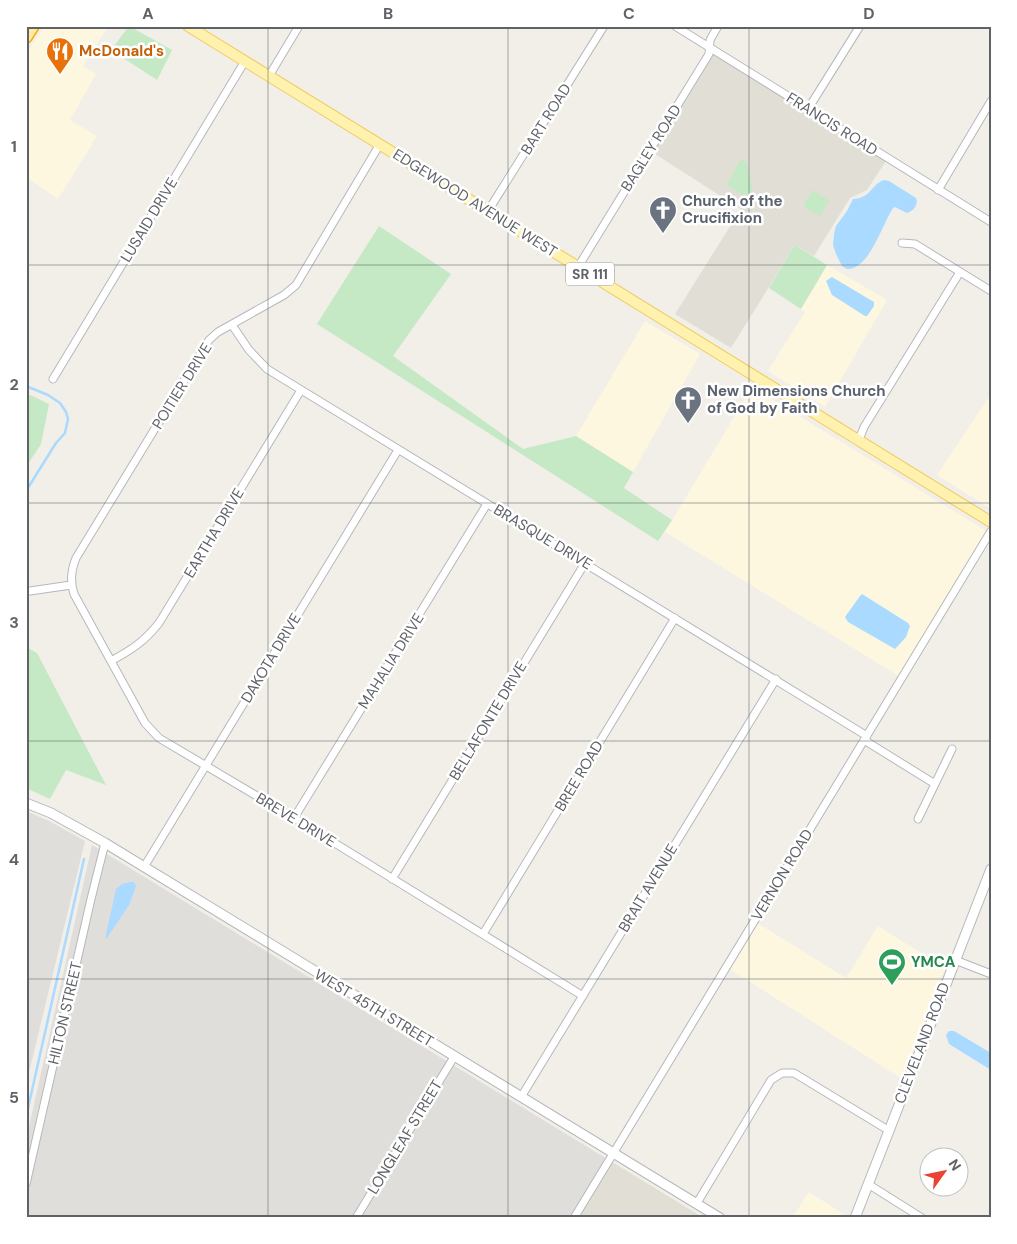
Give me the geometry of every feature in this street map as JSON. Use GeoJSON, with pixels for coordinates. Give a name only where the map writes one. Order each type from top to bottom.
{"type":"FeatureCollection","features":[{"type":"Feature","properties":{"kind":"highway"},"geometry":{"type":"LineString","coordinates":[[26,37],[33,26]]}},
{"type":"Feature","properties":{"kind":"main road","name":"EDGEWOOD AVENUE WEST"},"geometry":{"type":"LineString","coordinates":[[188,26],[991,522]]}},
{"type":"Feature","properties":{"kind":"street"},"geometry":{"type":"LineString","coordinates":[[269,76],[299,26]]}},
{"type":"Feature","properties":{"kind":"street","name":"BART ROAD"},"geometry":{"type":"LineString","coordinates":[[488,211],[604,26]]}},
{"type":"Feature","properties":{"kind":"street","name":"FRANCIS ROAD"},"geometry":{"type":"LineString","coordinates":[[675,26],[991,222]]}},
{"type":"Feature","properties":{"kind":"street","name":"BAGLEY ROAD"},"geometry":{"type":"LineString","coordinates":[[578,266],[709,54],[710,40],[718,26]]}},
{"type":"Feature","properties":{"kind":"street"},"geometry":{"type":"LineString","coordinates":[[808,109],[860,26]]}},
{"type":"Feature","properties":{"kind":"street","name":"LUSAID DRIVE"},"geometry":{"type":"LineString","coordinates":[[53,379],[245,61]]}},
{"type":"Feature","properties":{"kind":"street"},"geometry":{"type":"LineString","coordinates":[[938,190],[991,101]]}},
{"type":"Feature","properties":{"kind":"street","name":"POITIER DRIVE"},"geometry":{"type":"LineString","coordinates":[[71,585],[72,569],[76,558],[210,340],[232,324],[284,295],[296,285],[380,144]]}},
{"type":"Feature","properties":{"kind":"street"},"geometry":{"type":"LineString","coordinates":[[902,243],[915,244],[991,291]]}},
{"type":"Feature","properties":{"kind":"street"},"geometry":{"type":"LineString","coordinates":[[860,440],[869,419],[960,272]]}},
{"type":"Feature","properties":{"kind":"street","name":"BRASQUE DRIVE"},"geometry":{"type":"LineString","coordinates":[[232,324],[248,350],[267,369],[776,679],[935,784]]}},
{"type":"Feature","properties":{"kind":"street","name":"EARTHA DRIVE"},"geometry":{"type":"LineString","coordinates":[[111,661],[138,646],[149,636],[301,390]]}},
{"type":"Feature","properties":{"kind":"street","name":"DAKOTA DRIVE"},"geometry":{"type":"LineString","coordinates":[[144,867],[398,450]]}},
{"type":"Feature","properties":{"kind":"street","name":"MAHALIA DRIVE"},"geometry":{"type":"LineString","coordinates":[[294,818],[487,504]]}},
{"type":"Feature","properties":{"kind":"street","name":"VERNON ROAD"},"geometry":{"type":"LineString","coordinates":[[574,1218],[991,532]]}},
{"type":"Feature","properties":{"kind":"street","name":"BELLAFONTE DRIVE"},"geometry":{"type":"LineString","coordinates":[[392,879],[585,563]]}},
{"type":"Feature","properties":{"kind":"street"},"geometry":{"type":"LineString","coordinates":[[30,591],[71,585]]}},
{"type":"Feature","properties":{"kind":"street","name":"BREVE DRIVE"},"geometry":{"type":"LineString","coordinates":[[71,585],[74,594],[152,732],[582,996]]}},
{"type":"Feature","properties":{"kind":"street","name":"BREE ROAD"},"geometry":{"type":"LineString","coordinates":[[483,934],[675,618]]}},
{"type":"Feature","properties":{"kind":"street","name":"BRAIT AVENUE"},"geometry":{"type":"LineString","coordinates":[[521,1097],[776,679]]}},
{"type":"Feature","properties":{"kind":"street"},"geometry":{"type":"LineString","coordinates":[[918,819],[952,750]]}},
{"type":"Feature","properties":{"kind":"street","name":"WEST 45TH STREET"},"geometry":{"type":"LineString","coordinates":[[26,803],[51,813],[105,843],[720,1218]]}},
{"type":"Feature","properties":{"kind":"street","name":"HILTON STREET"},"geometry":{"type":"LineString","coordinates":[[26,1184],[105,843]]}},
{"type":"Feature","properties":{"kind":"street","name":"CLEVELAND ROAD"},"geometry":{"type":"LineString","coordinates":[[855,1218],[991,869]]}},
{"type":"Feature","properties":{"kind":"street"},"geometry":{"type":"LineString","coordinates":[[955,960],[991,974]]}},
{"type":"Feature","properties":{"kind":"street","name":"LONGLEAF STREET"},"geometry":{"type":"LineString","coordinates":[[356,1218],[454,1057]]}},
{"type":"Feature","properties":{"kind":"street"},"geometry":{"type":"LineString","coordinates":[[697,1203],[771,1080],[782,1073],[794,1073],[888,1130]]}},
{"type":"Feature","properties":{"kind":"street"},"geometry":{"type":"LineString","coordinates":[[868,1184],[922,1218]]}},
{"type":"Feature","properties":{"kind":"shaded area"},"geometry":{"type":"Polygon","coordinates":[[[44,26],[108,26],[83,66],[96,74],[70,120],[97,136],[58,199],[26,177],[26,55],[44,26]]]}},
{"type":"Feature","properties":{"kind":"shaded area"},"geometry":{"type":"Polygon","coordinates":[[[713,54],[886,161],[867,190],[850,198],[814,256],[795,245],[731,348],[675,314],[741,209],[652,152],[713,54]]]}},
{"type":"Feature","properties":{"kind":"shaded area"},"geometry":{"type":"Polygon","coordinates":[[[827,265],[887,300],[825,407],[768,371],[805,312],[801,309],[827,265]]]}},
{"type":"Feature","properties":{"kind":"shaded area"},"geometry":{"type":"Polygon","coordinates":[[[645,321],[700,354],[633,472],[576,436],[645,321]]]}},
{"type":"Feature","properties":{"kind":"shaded area"},"geometry":{"type":"Polygon","coordinates":[[[752,387],[991,534],[991,540],[905,680],[665,532],[752,387]]]}},
{"type":"Feature","properties":{"kind":"shaded area"},"geometry":{"type":"Polygon","coordinates":[[[991,394],[991,509],[937,475],[991,394]]]}},
{"type":"Feature","properties":{"kind":"shaded area"},"geometry":{"type":"Polygon","coordinates":[[[26,811],[49,821],[85,841],[26,1085],[26,811]]]}},
{"type":"Feature","properties":{"kind":"shaded area"},"geometry":{"type":"Polygon","coordinates":[[[92,845],[612,1162],[578,1218],[26,1218],[26,1140],[92,845]]]}},
{"type":"Feature","properties":{"kind":"shaded area"},"geometry":{"type":"Polygon","coordinates":[[[757,923],[846,978],[878,926],[945,968],[902,1079],[730,969],[757,923]]]}},
{"type":"Feature","properties":{"kind":"shaded area"},"geometry":{"type":"Polygon","coordinates":[[[612,1162],[704,1218],[578,1218],[612,1162]]]}},
{"type":"Feature","properties":{"kind":"shaded area"},"geometry":{"type":"Polygon","coordinates":[[[809,1192],[848,1217],[792,1218],[809,1192]]]}},
{"type":"Feature","properties":{"kind":"green space"},"geometry":{"type":"Polygon","coordinates":[[[129,26],[172,50],[157,80],[111,50],[129,26]]]}},
{"type":"Feature","properties":{"kind":"green space"},"geometry":{"type":"Polygon","coordinates":[[[743,160],[747,162],[753,191],[750,194],[744,195],[727,184],[739,162],[743,160]]]}},
{"type":"Feature","properties":{"kind":"green space"},"geometry":{"type":"Polygon","coordinates":[[[813,190],[829,201],[820,216],[803,206],[813,190]]]}},
{"type":"Feature","properties":{"kind":"green space"},"geometry":{"type":"Polygon","coordinates":[[[379,226],[451,274],[393,356],[523,449],[576,436],[633,472],[624,488],[672,520],[658,541],[317,324],[379,226]]]}},
{"type":"Feature","properties":{"kind":"green space"},"geometry":{"type":"Polygon","coordinates":[[[795,245],[827,265],[801,309],[769,288],[795,245]]]}},
{"type":"Feature","properties":{"kind":"green space"},"geometry":{"type":"Polygon","coordinates":[[[26,393],[49,404],[41,444],[26,467],[26,393]]]}},
{"type":"Feature","properties":{"kind":"green space"},"geometry":{"type":"Polygon","coordinates":[[[26,647],[37,653],[106,785],[66,770],[50,799],[26,788],[26,647]]]}},
{"type":"Feature","properties":{"kind":"water"},"geometry":{"type":"Polygon","coordinates":[[[889,181],[916,198],[916,205],[907,213],[895,207],[893,208],[868,255],[855,267],[847,269],[842,266],[833,245],[836,226],[853,199],[864,196],[879,182],[889,181]]]}},
{"type":"Feature","properties":{"kind":"water"},"geometry":{"type":"Polygon","coordinates":[[[832,277],[874,302],[874,306],[867,316],[832,295],[826,281],[832,277]]]}},
{"type":"Feature","properties":{"kind":"water"},"geometry":{"type":"Polygon","coordinates":[[[862,594],[910,626],[906,637],[895,649],[848,622],[845,617],[862,594]]]}},
{"type":"Feature","properties":{"kind":"water"},"geometry":{"type":"Polygon","coordinates":[[[134,882],[136,886],[129,905],[105,939],[116,889],[122,884],[134,882]]]}},
{"type":"Feature","properties":{"kind":"water"},"geometry":{"type":"Polygon","coordinates":[[[949,1031],[954,1031],[991,1053],[991,1070],[949,1044],[946,1035],[949,1031]]]}},
{"type":"Feature","properties":{"kind":"waterway"},"geometry":{"type":"LineString","coordinates":[[26,386],[48,395],[60,403],[68,419],[65,433],[56,443],[26,491]]}},
{"type":"Feature","properties":{"kind":"waterway"},"geometry":{"type":"LineString","coordinates":[[26,1117],[84,859]]}},
{"type":"Feature","properties":{"kind":"place","name":"McDonald's"},"geometry":{"type":"Point","coordinates":[60,75]}},
{"type":"Feature","properties":{"kind":"place","name":"Church of the Crucifixion"},"geometry":{"type":"Point","coordinates":[663,234]}},
{"type":"Feature","properties":{"kind":"place","name":"New Dimensions Church of God by Faith"},"geometry":{"type":"Point","coordinates":[688,424]}},
{"type":"Feature","properties":{"kind":"place","name":"YMCA"},"geometry":{"type":"Point","coordinates":[892,986]}}]}
